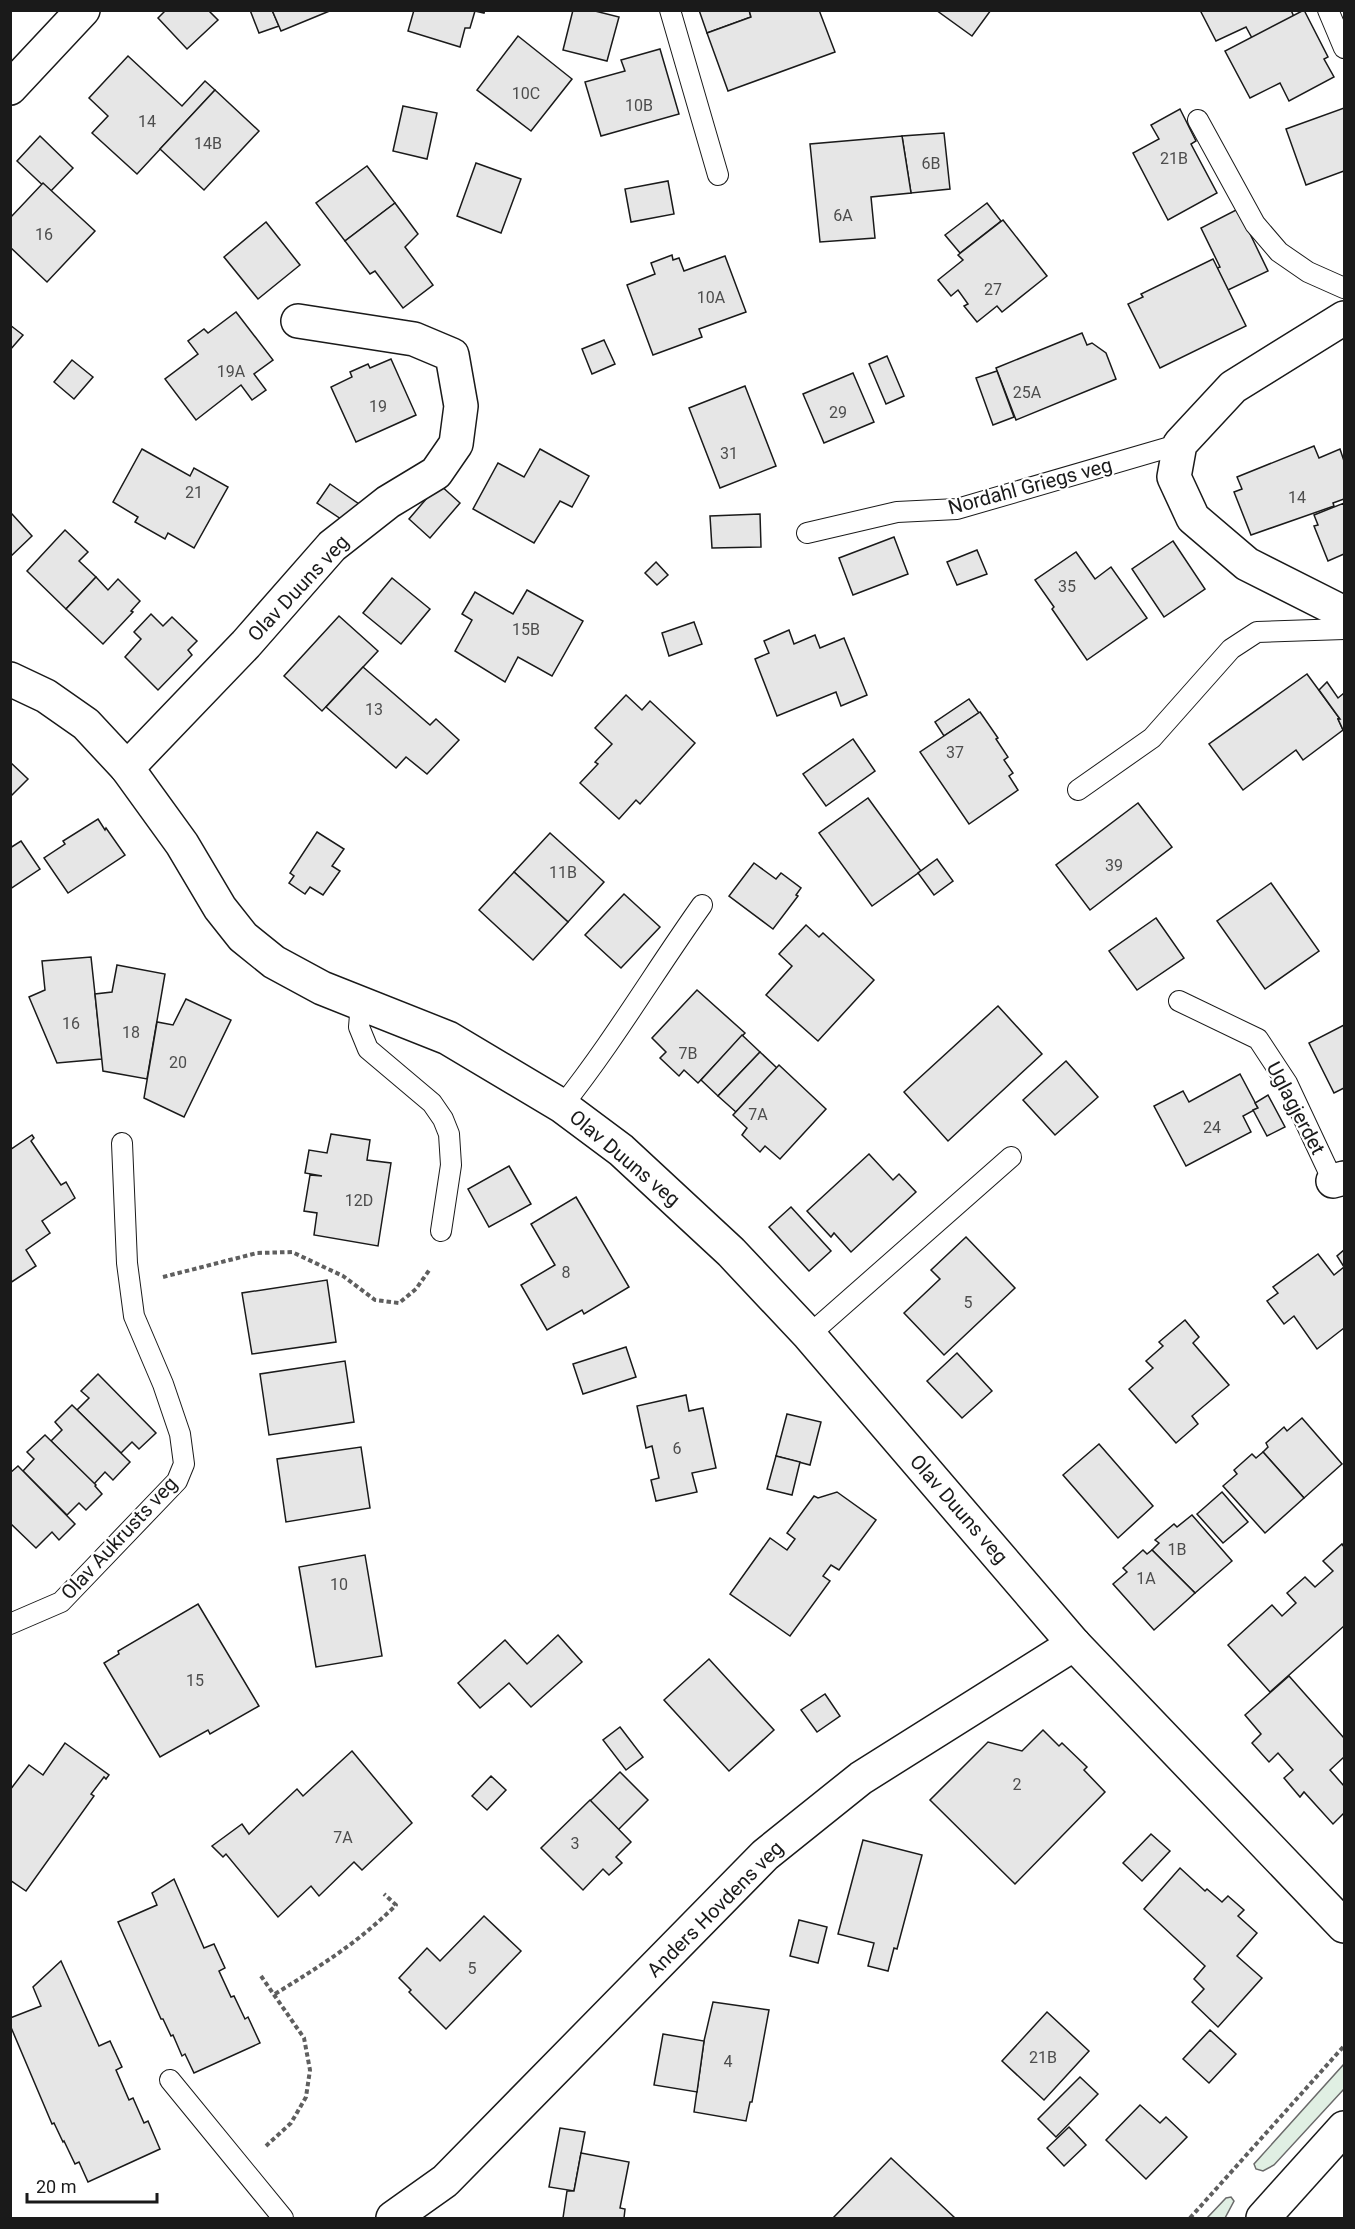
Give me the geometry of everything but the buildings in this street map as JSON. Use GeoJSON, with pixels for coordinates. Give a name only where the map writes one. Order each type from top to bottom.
{"type":"FeatureCollection","features":[{"type":"Feature","properties":{"kind":"street"},"geometry":{"type":"LineString","coordinates":[[10,88],[83,10]]}},
{"type":"Feature","properties":{"kind":"street"},"geometry":{"type":"LineString","coordinates":[[1344,318],[1233,387],[1180,444],[1174,477],[1193,518],[1246,564],[1344,612]]}},
{"type":"Feature","properties":{"kind":"street","name":"Olav Duuns veg"},"geometry":{"type":"LineString","coordinates":[[127,768],[246,644],[332,546],[388,502],[436,473],[456,444],[461,406],[452,355],[414,339],[298,321]]}},
{"type":"Feature","properties":{"kind":"street","name":"Olav Duuns veg"},"geometry":{"type":"LineString","coordinates":[[10,679],[46,696],[86,724],[127,768],[182,844],[220,909],[243,937],[274,963],[322,988],[448,1038],[562,1106],[630,1158],[731,1252],[809,1335],[1074,1644],[1344,1926]]}},
{"type":"Feature","properties":{"kind":"street","name":"Anders Hovdens veg"},"geometry":{"type":"LineString","coordinates":[[393,2218],[445,2181],[765,1855],[861,1778],[1074,1644]]}},
{"type":"Feature","properties":{"kind":"street"},"geometry":{"type":"LineString","coordinates":[[1263,2218],[1344,2128]]}},
{"type":"Feature","properties":{"kind":"lane"},"geometry":{"type":"LineString","coordinates":[[670,10],[718,175]]}},
{"type":"Feature","properties":{"kind":"lane"},"geometry":{"type":"LineString","coordinates":[[1328,10],[1344,48]]}},
{"type":"Feature","properties":{"kind":"lane"},"geometry":{"type":"LineString","coordinates":[[1198,120],[1255,224],[1279,252],[1308,272],[1344,288]]}},
{"type":"Feature","properties":{"kind":"lane","name":"Nordahl Griegs veg"},"geometry":{"type":"LineString","coordinates":[[807,533],[897,512],[957,509],[1180,444]]}},
{"type":"Feature","properties":{"kind":"lane"},"geometry":{"type":"LineString","coordinates":[[1078,790],[1152,738],[1230,649],[1257,632],[1344,629]]}},
{"type":"Feature","properties":{"kind":"lane","name":"Olav Duuns veg"},"geometry":{"type":"LineString","coordinates":[[562,1106],[633,1008],[659,965],[702,905]]}},
{"type":"Feature","properties":{"kind":"lane","name":"Uglagjerdet"},"geometry":{"type":"LineString","coordinates":[[1179,1001],[1258,1039],[1287,1083],[1339,1179]]}},
{"type":"Feature","properties":{"kind":"lane"},"geometry":{"type":"LineString","coordinates":[[361,1003],[359,1027],[368,1049],[432,1103],[443,1119],[449,1134],[451,1165],[441,1231]]}},
{"type":"Feature","properties":{"kind":"lane","name":"Olav Aukrusts veg"},"geometry":{"type":"LineString","coordinates":[[10,1624],[61,1602],[177,1481],[184,1464],[180,1434],[163,1384],[134,1316],[127,1263],[122,1143]]}},
{"type":"Feature","properties":{"kind":"lane"},"geometry":{"type":"LineString","coordinates":[[809,1335],[1011,1157]]}},
{"type":"Feature","properties":{"kind":"lane"},"geometry":{"type":"LineString","coordinates":[[170,2080],[283,2218]]}},
{"type":"Feature","properties":{"kind":"path"},"geometry":{"type":"LineString","coordinates":[[130,1286],[257,1253],[292,1252],[343,1276],[375,1300],[399,1303],[416,1289],[430,1269]]}},
{"type":"Feature","properties":{"kind":"path"},"geometry":{"type":"LineString","coordinates":[[275,1994],[349,1948],[383,1918],[396,1905],[384,1894]]}},
{"type":"Feature","properties":{"kind":"path"},"geometry":{"type":"LineString","coordinates":[[238,2164],[267,2145],[291,2123],[306,2097],[310,2070],[304,2038],[261,1976]]}},
{"type":"Feature","properties":{"kind":"path"},"geometry":{"type":"LineString","coordinates":[[1190,2218],[1344,2046]]}},
{"type":"Feature","properties":{"kind":"green space"},"geometry":{"type":"Polygon","coordinates":[[[1344,2064],[1344,2089],[1274,2165],[1263,2171],[1256,2169],[1254,2164],[1344,2064]]]}},
{"type":"Feature","properties":{"kind":"green space"},"geometry":{"type":"Polygon","coordinates":[[[1231,2197],[1234,2201],[1225,2218],[1207,2218],[1226,2198],[1231,2197]]]}}]}
